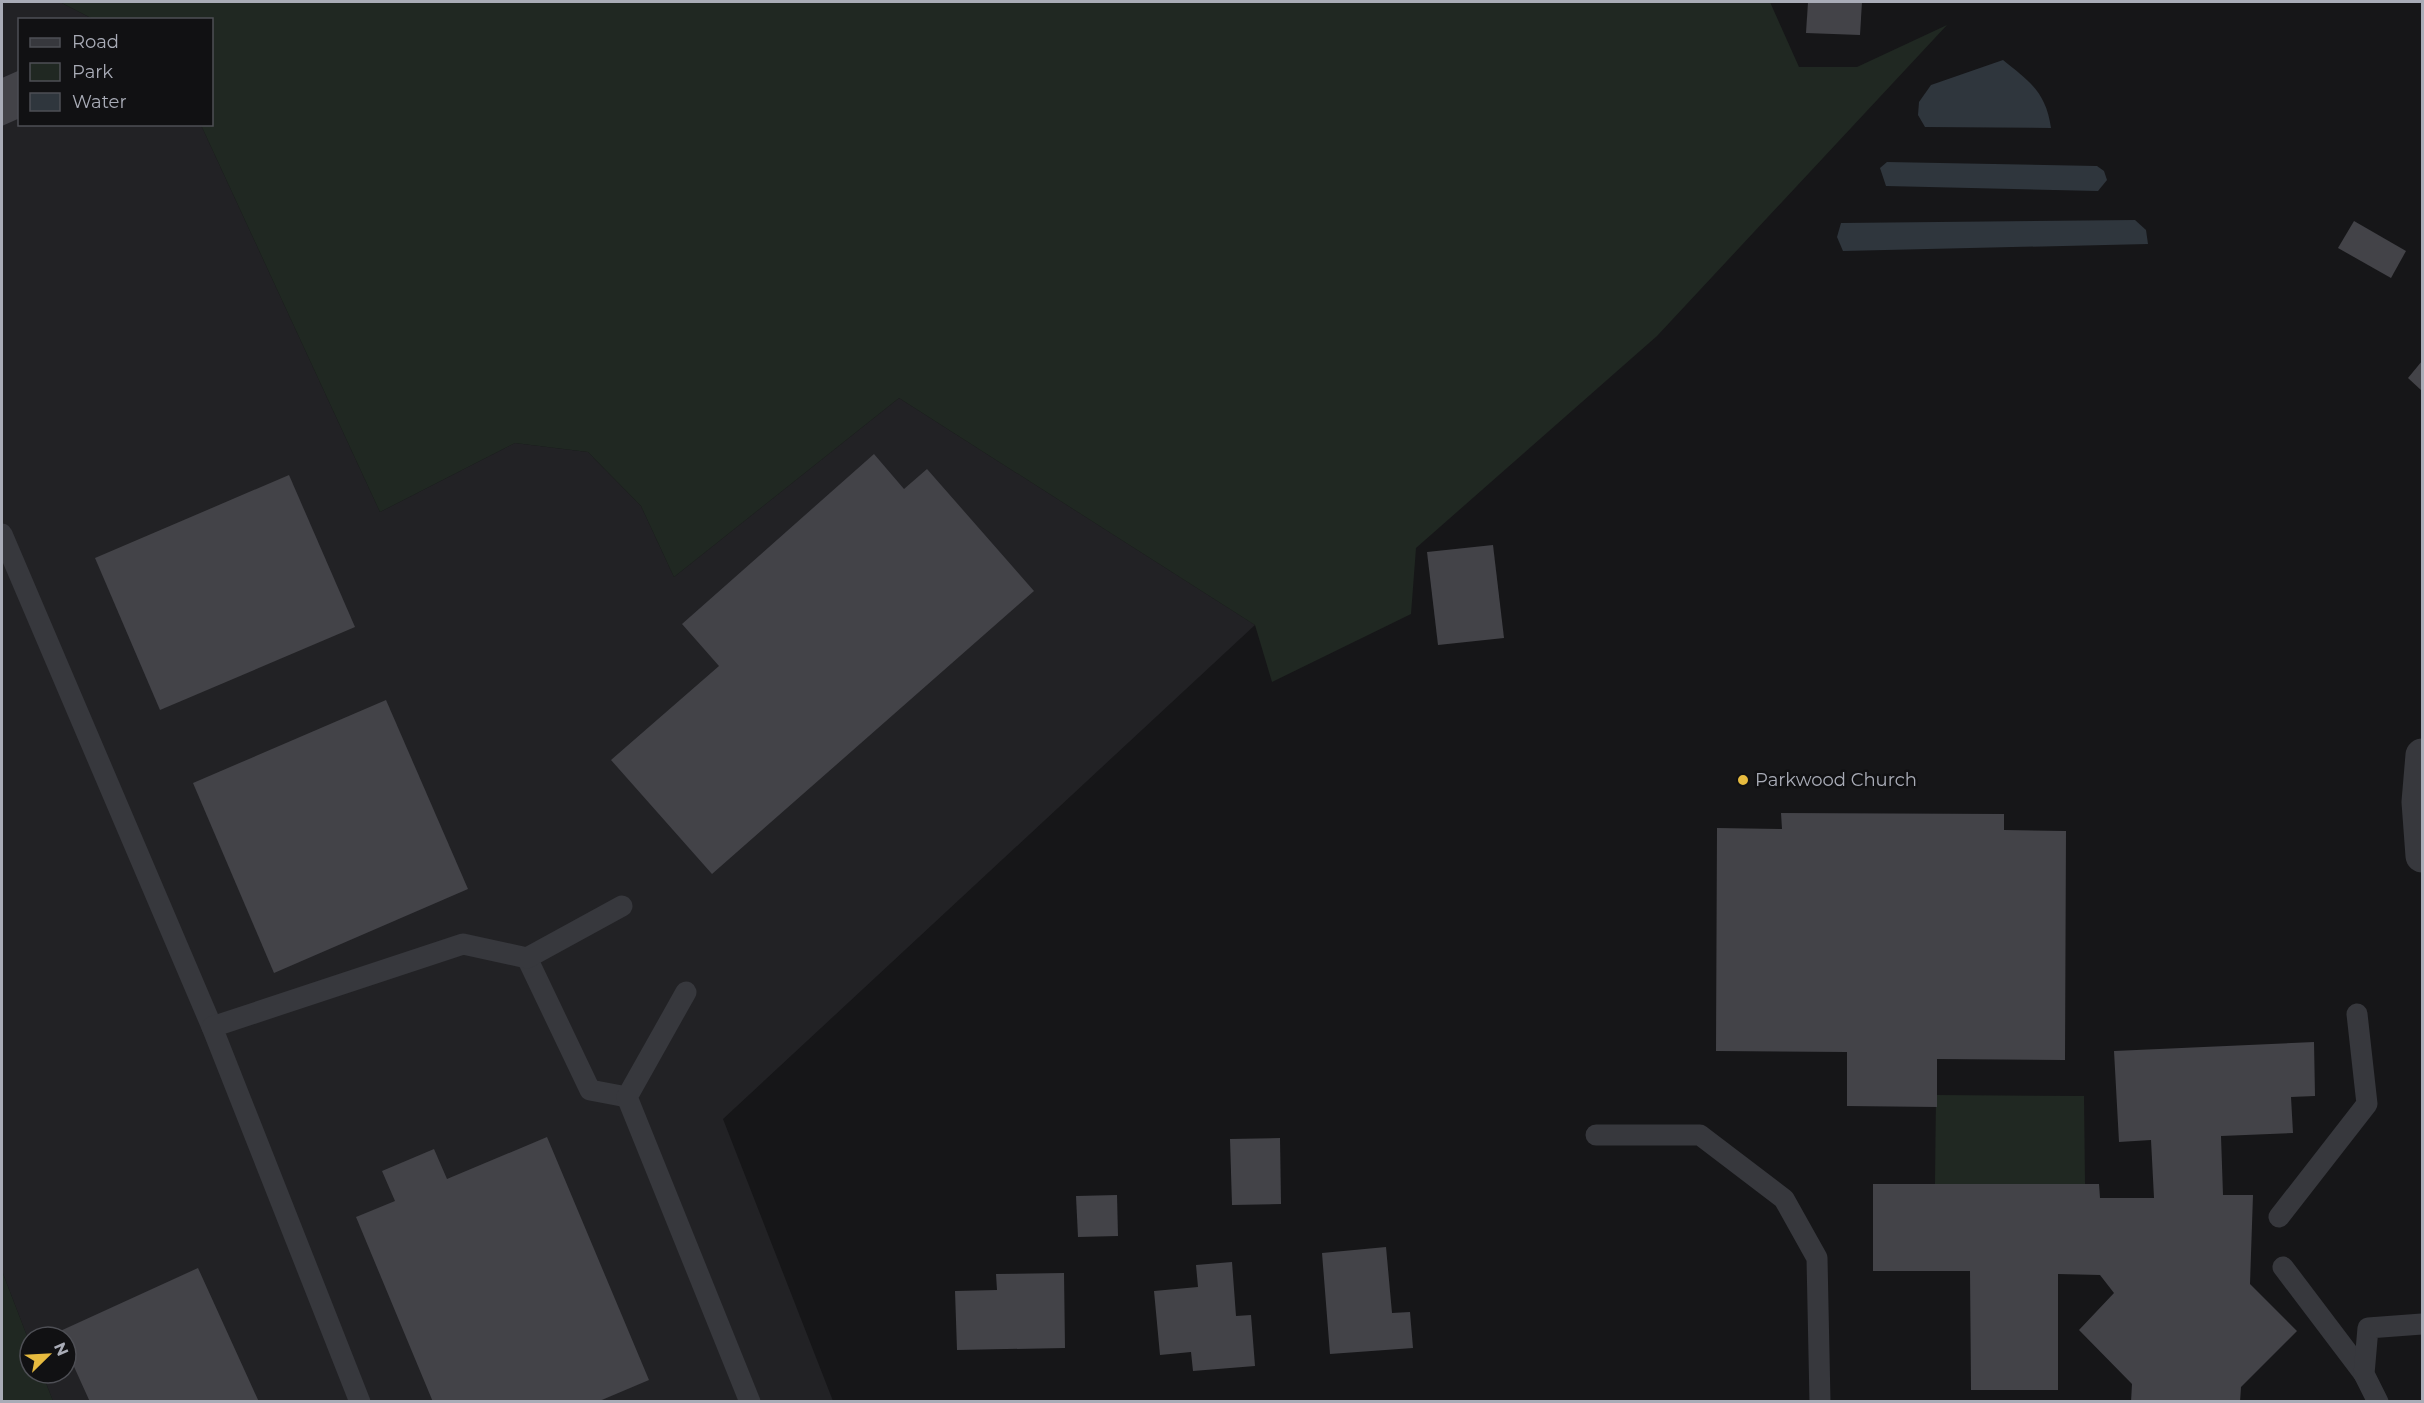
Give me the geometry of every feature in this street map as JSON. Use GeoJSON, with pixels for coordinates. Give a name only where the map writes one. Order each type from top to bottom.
{"type":"FeatureCollection","features":[{"type":"Feature","properties":{"kind":"street"},"geometry":{"type":"LineString","coordinates":[[2422,755],[2418,802],[2422,856]]}},
{"type":"Feature","properties":{"kind":"lane"},"geometry":{"type":"LineString","coordinates":[[2,534],[212,1027],[360,1401]]}},
{"type":"Feature","properties":{"kind":"lane"},"geometry":{"type":"LineString","coordinates":[[212,1027],[463,944],[527,958],[622,906]]}},
{"type":"Feature","properties":{"kind":"lane"},"geometry":{"type":"LineString","coordinates":[[527,958],[590,1090],[627,1097]]}},
{"type":"Feature","properties":{"kind":"lane"},"geometry":{"type":"LineString","coordinates":[[627,1097],[686,992]]}},
{"type":"Feature","properties":{"kind":"lane"},"geometry":{"type":"LineString","coordinates":[[2279,1217],[2367,1104],[2357,1014]]}},
{"type":"Feature","properties":{"kind":"lane"},"geometry":{"type":"LineString","coordinates":[[627,1097],[750,1401]]}},
{"type":"Feature","properties":{"kind":"lane"},"geometry":{"type":"LineString","coordinates":[[1596,1136],[1700,1135],[1784,1200],[1817,1258],[1820,1401]]}},
{"type":"Feature","properties":{"kind":"lane"},"geometry":{"type":"LineString","coordinates":[[2283,1267],[2364,1374],[2378,1401]]}},
{"type":"Feature","properties":{"kind":"lane"},"geometry":{"type":"LineString","coordinates":[[2364,1374],[2368,1328],[2422,1324]]}},
{"type":"Feature","properties":{"kind":"shaded area"},"geometry":{"type":"Polygon","coordinates":[[[2,2],[60,2],[91,18],[18,18],[18,126],[201,126],[380,512],[515,443],[588,452],[641,506],[674,577],[899,398],[1255,625],[723,1119],[833,1401],[53,1401],[47,1385],[78,1385],[78,1325],[23,1325],[2,1271],[2,2]]]}},
{"type":"Feature","properties":{"kind":"green space"},"geometry":{"type":"Polygon","coordinates":[[[60,2],[1770,2],[1799,67],[1857,67],[1947,25],[1657,336],[1416,548],[1411,614],[1272,682],[1255,625],[899,398],[674,577],[641,506],[588,452],[515,443],[380,512],[201,126],[213,126],[213,18],[91,18],[60,2]]]}},
{"type":"Feature","properties":{"kind":"green space"},"geometry":{"type":"Polygon","coordinates":[[[1936,1095],[2084,1096],[2085,1184],[1935,1184],[1936,1095]]]}},
{"type":"Feature","properties":{"kind":"green space"},"geometry":{"type":"Polygon","coordinates":[[[2,1271],[23,1325],[18,1325],[18,1385],[47,1385],[53,1401],[2,1401],[2,1271]]]}},
{"type":"Feature","properties":{"kind":"water"},"geometry":{"type":"Polygon","coordinates":[[[2003,60],[2035,88],[2045,105],[2051,128],[1925,127],[1918,115],[1919,102],[1931,85],[2003,60]]]}},
{"type":"Feature","properties":{"kind":"water"},"geometry":{"type":"Polygon","coordinates":[[[1887,162],[2097,166],[2104,171],[2107,180],[2098,191],[1886,186],[1880,168],[1887,162]]]}},
{"type":"Feature","properties":{"kind":"water"},"geometry":{"type":"Polygon","coordinates":[[[2135,220],[2146,230],[2148,244],[1843,251],[1837,237],[1841,223],[2135,220]]]}},
{"type":"Feature","properties":{"kind":"building"},"geometry":{"type":"Polygon","coordinates":[[[1808,2],[1862,2],[1860,35],[1806,33],[1808,2]]]}},
{"type":"Feature","properties":{"kind":"building"},"geometry":{"type":"Polygon","coordinates":[[[18,71],[18,119],[2,126],[2,78],[18,71]]]}},
{"type":"Feature","properties":{"kind":"building"},"geometry":{"type":"Polygon","coordinates":[[[2354,221],[2406,251],[2391,278],[2338,248],[2354,221]]]}},
{"type":"Feature","properties":{"kind":"building"},"geometry":{"type":"Polygon","coordinates":[[[2422,361],[2422,391],[2408,378],[2422,361]]]}},
{"type":"Feature","properties":{"kind":"building"},"geometry":{"type":"Polygon","coordinates":[[[874,454],[904,489],[927,469],[1034,591],[712,874],[611,760],[719,666],[682,624],[874,454]]]}},
{"type":"Feature","properties":{"kind":"building"},"geometry":{"type":"Polygon","coordinates":[[[289,475],[355,627],[160,710],[95,558],[289,475]]]}},
{"type":"Feature","properties":{"kind":"building"},"geometry":{"type":"Polygon","coordinates":[[[1493,545],[1504,638],[1438,645],[1427,552],[1493,545]]]}},
{"type":"Feature","properties":{"kind":"building"},"geometry":{"type":"Polygon","coordinates":[[[386,700],[468,889],[274,973],[193,783],[386,700]]]}},
{"type":"Feature","properties":{"kind":"building"},"geometry":{"type":"Polygon","coordinates":[[[1781,813],[2004,814],[2004,830],[2066,831],[2065,1060],[1937,1059],[1937,1107],[1847,1106],[1847,1052],[1716,1051],[1717,828],[1782,829],[1781,813]]]}},
{"type":"Feature","properties":{"kind":"building"},"geometry":{"type":"Polygon","coordinates":[[[2314,1042],[2315,1096],[2291,1097],[2293,1133],[2221,1136],[2223,1195],[2253,1195],[2250,1284],[2297,1331],[2241,1387],[2240,1402],[2131,1402],[2132,1384],[2079,1330],[2114,1293],[2100,1275],[2058,1274],[2058,1390],[1971,1390],[1970,1271],[1873,1271],[1873,1184],[2099,1184],[2100,1198],[2154,1198],[2151,1140],[2119,1142],[2114,1051],[2314,1042]]]}},
{"type":"Feature","properties":{"kind":"building"},"geometry":{"type":"Polygon","coordinates":[[[547,1137],[649,1380],[597,1402],[433,1402],[356,1217],[395,1201],[382,1171],[434,1149],[447,1179],[547,1137]]]}},
{"type":"Feature","properties":{"kind":"building"},"geometry":{"type":"Polygon","coordinates":[[[1280,1138],[1281,1204],[1232,1205],[1230,1139],[1280,1138]]]}},
{"type":"Feature","properties":{"kind":"building"},"geometry":{"type":"Polygon","coordinates":[[[1117,1195],[1118,1236],[1078,1237],[1076,1196],[1117,1195]]]}},
{"type":"Feature","properties":{"kind":"building"},"geometry":{"type":"Polygon","coordinates":[[[1386,1247],[1392,1313],[1410,1312],[1413,1348],[1330,1354],[1322,1253],[1386,1247]]]}},
{"type":"Feature","properties":{"kind":"building"},"geometry":{"type":"Polygon","coordinates":[[[1232,1262],[1236,1316],[1251,1315],[1255,1366],[1193,1371],[1191,1352],[1160,1355],[1154,1291],[1198,1287],[1196,1265],[1232,1262]]]}},
{"type":"Feature","properties":{"kind":"building"},"geometry":{"type":"Polygon","coordinates":[[[198,1268],[259,1402],[90,1402],[78,1376],[78,1325],[73,1325],[198,1268]]]}},
{"type":"Feature","properties":{"kind":"building"},"geometry":{"type":"Polygon","coordinates":[[[1064,1273],[1065,1348],[957,1350],[955,1291],[997,1290],[996,1274],[1064,1273]]]}},
{"type":"Feature","properties":{"kind":"place","name":"Parkwood Church"},"geometry":{"type":"Point","coordinates":[1743,780]}}]}
